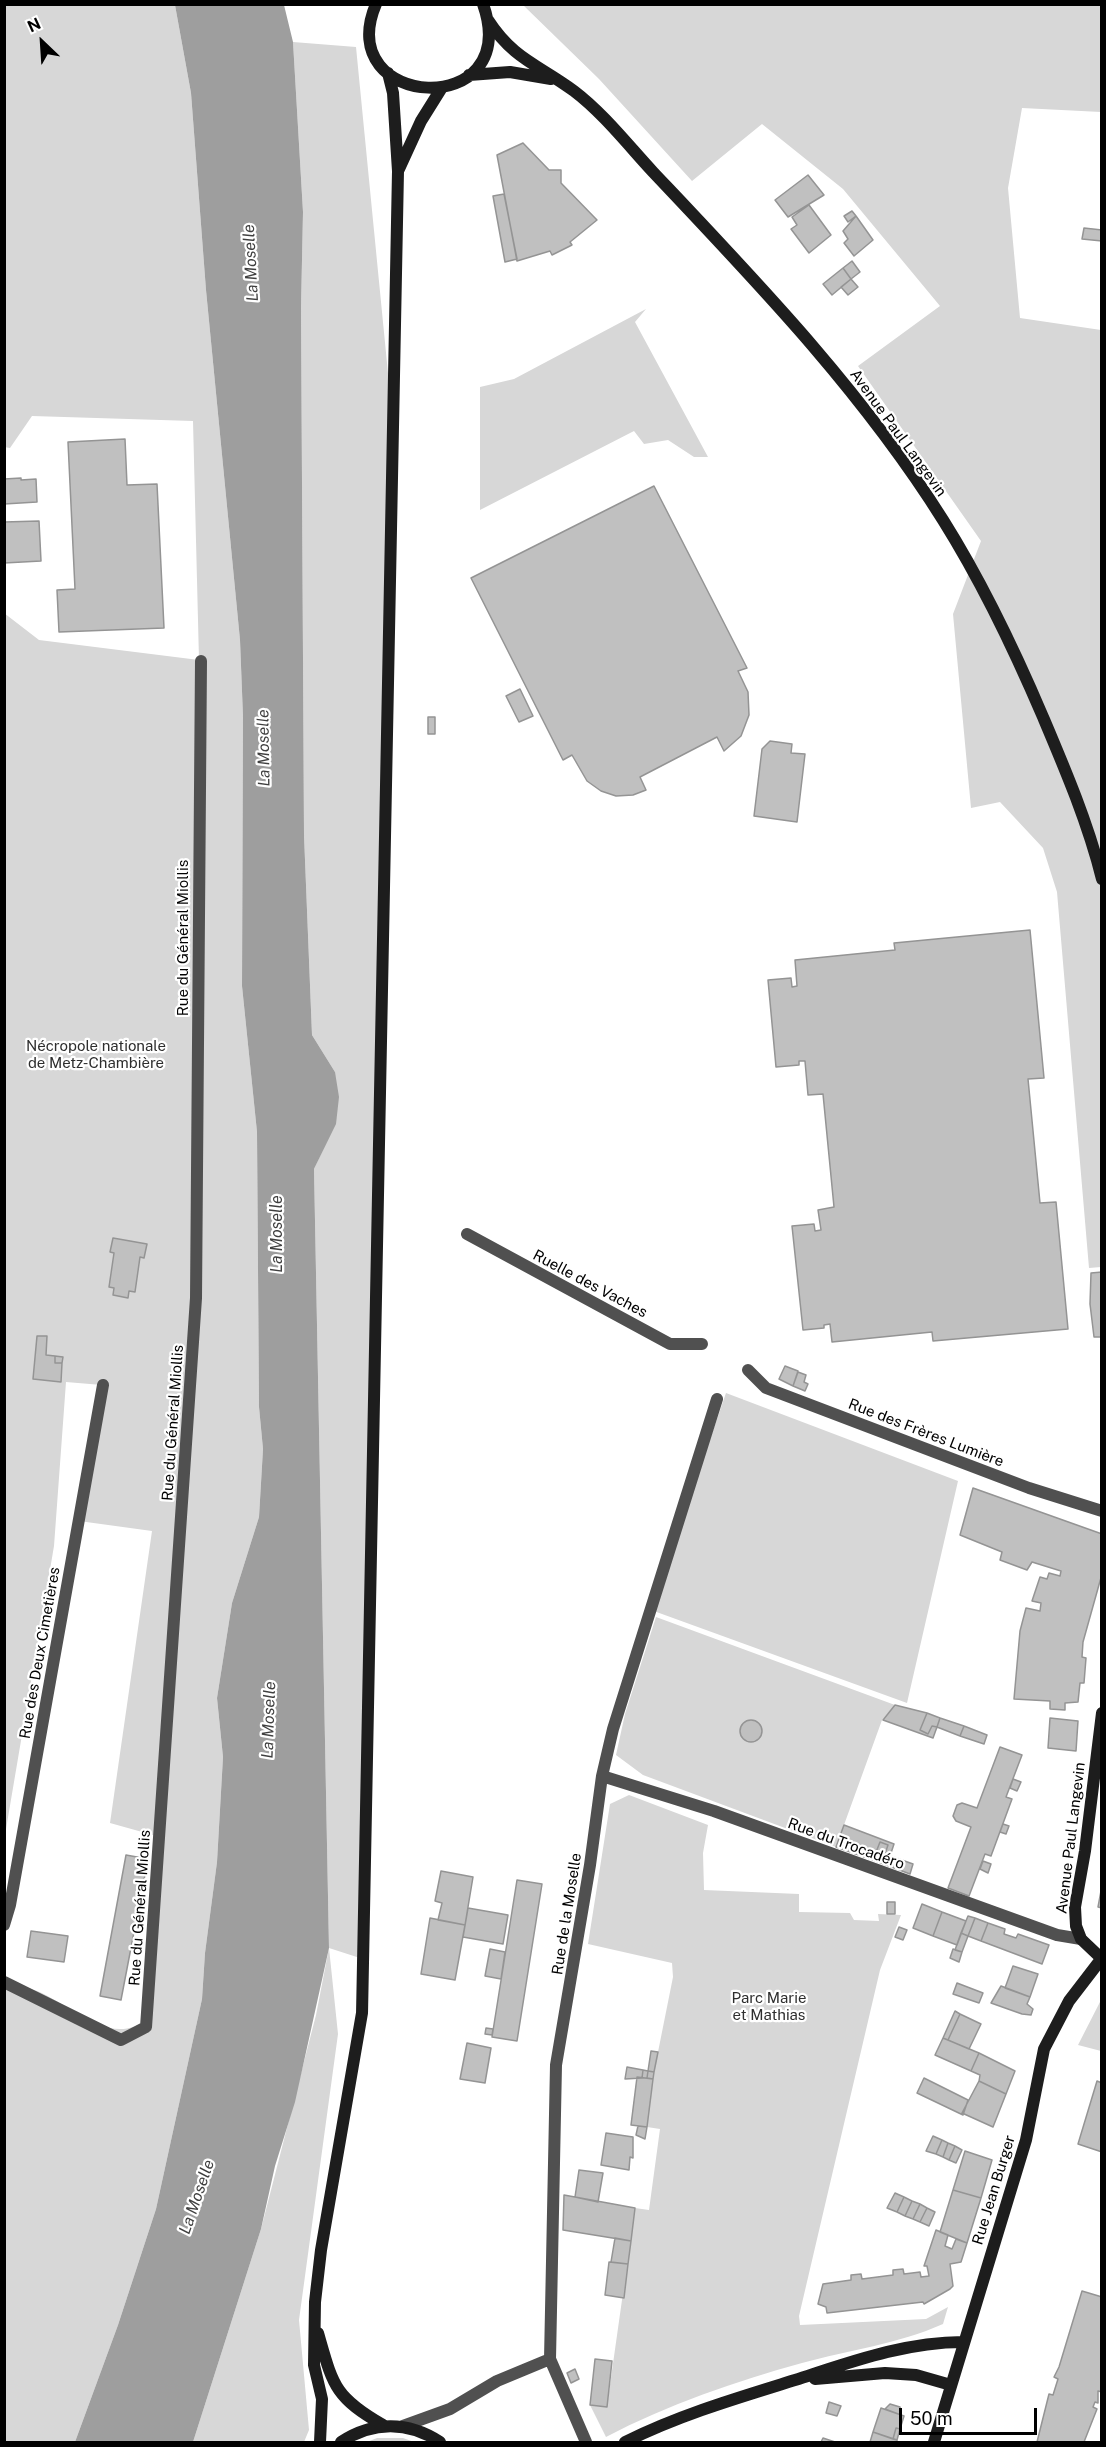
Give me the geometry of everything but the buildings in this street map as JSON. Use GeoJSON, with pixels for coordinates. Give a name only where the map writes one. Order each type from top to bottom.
{"type":"FeatureCollection","features":[{"type":"Feature","properties":{"kind":"main road"},"geometry":{"type":"LineString","coordinates":[[320,2442],[322,2398],[314,2365],[321,2250],[362,2013],[398,171],[393,93],[388,73],[372,45],[371,23],[376,4]]}},
{"type":"Feature","properties":{"kind":"main road"},"geometry":{"type":"LineString","coordinates":[[388,73],[412,87],[441,89],[469,75],[486,50],[488,20],[483,4]]}},
{"type":"Feature","properties":{"kind":"main road","name":"Avenue Paul Langevin"},"geometry":{"type":"LineString","coordinates":[[488,20],[517,55],[575,91],[593,108],[786,315],[852,393],[913,476],[948,528],[998,616],[1060,756],[1082,813],[1101,879]]}},
{"type":"Feature","properties":{"kind":"main road","name":"Avenue Paul Langevin"},"geometry":{"type":"LineString","coordinates":[[469,75],[510,72],[557,80]]}},
{"type":"Feature","properties":{"kind":"main road"},"geometry":{"type":"LineString","coordinates":[[398,171],[421,121],[441,89]]}},
{"type":"Feature","properties":{"kind":"main road","name":"Avenue Paul Langevin"},"geometry":{"type":"LineString","coordinates":[[1081,1939],[1076,1926],[1075,1907],[1085,1851],[1101,1713]]}},
{"type":"Feature","properties":{"kind":"main road"},"geometry":{"type":"LineString","coordinates":[[1081,1939],[1101,1958]]}},
{"type":"Feature","properties":{"kind":"main road","name":"Rue Jean Burger"},"geometry":{"type":"LineString","coordinates":[[934,2442],[1026,2140],[1044,2049],[1070,2001],[1101,1958]]}},
{"type":"Feature","properties":{"kind":"main road"},"geometry":{"type":"LineString","coordinates":[[315,2321],[333,2383],[355,2408],[383,2425]]}},
{"type":"Feature","properties":{"kind":"main road"},"geometry":{"type":"LineString","coordinates":[[625,2442],[701,2409],[879,2353],[940,2342],[963,2342]]}},
{"type":"Feature","properties":{"kind":"main road"},"geometry":{"type":"LineString","coordinates":[[793,2381],[885,2373],[916,2375],[951,2385]]}},
{"type":"Feature","properties":{"kind":"main road"},"geometry":{"type":"LineString","coordinates":[[341,2442],[357,2432],[383,2425],[403,2426],[422,2432],[440,2442]]}},
{"type":"Feature","properties":{"kind":"street","name":"Rue du Général Miollis"},"geometry":{"type":"LineString","coordinates":[[4,1982],[121,2040],[146,2027],[196,1298],[201,661]]}},
{"type":"Feature","properties":{"kind":"street","name":"Ruelle des Vaches"},"geometry":{"type":"LineString","coordinates":[[466,1234],[670,1344],[702,1344]]}},
{"type":"Feature","properties":{"kind":"street","name":"Rue des Frères Lumière"},"geometry":{"type":"LineString","coordinates":[[748,1370],[766,1388],[1029,1488],[1101,1511]]}},
{"type":"Feature","properties":{"kind":"street","name":"Rue des Deux Cimetières"},"geometry":{"type":"LineString","coordinates":[[4,1925],[10,1905],[102,1385]]}},
{"type":"Feature","properties":{"kind":"street","name":"Rue de la Moselle"},"geometry":{"type":"LineString","coordinates":[[586,2442],[550,2359],[556,2065],[590,1865],[602,1776],[619,1704],[717,1399]]}},
{"type":"Feature","properties":{"kind":"street","name":"Rue du Trocadéro"},"geometry":{"type":"LineString","coordinates":[[602,1776],[714,1811],[1057,1935],[1081,1939]]}},
{"type":"Feature","properties":{"kind":"street"},"geometry":{"type":"LineString","coordinates":[[403,2426],[450,2409],[497,2380],[550,2359]]}},
{"type":"Feature","properties":{"kind":"green space","name":"Nécropole nationale de Metz-Chambière"},"geometry":{"type":"Polygon","coordinates":[[[5,5],[175,5],[191,93],[206,290],[240,640],[243,717],[242,986],[257,1132],[259,1407],[263,1449],[259,1517],[232,1603],[217,1698],[223,1757],[217,1862],[205,1953],[202,1999],[156,2209],[118,2325],[75,2442],[5,2442],[5,1982],[37,1991],[105,2027],[119,2029],[133,2027],[147,2019],[160,1837],[110,1823],[152,1531],[79,1521],[102,1385],[66,1382],[54,1546],[5,1835],[4,613],[39,640],[199,660],[193,421],[32,416],[10,448],[4,447],[5,5]]]}},
{"type":"Feature","properties":{"kind":"green space"},"geometry":{"type":"Polygon","coordinates":[[[523,5],[1101,5],[1101,112],[1022,108],[1008,188],[1020,318],[1101,330],[1101,1267],[1089,1268],[1057,892],[1043,848],[1000,802],[971,808],[953,614],[981,541],[858,366],[940,306],[843,189],[762,124],[692,181],[599,79],[523,5]]]}},
{"type":"Feature","properties":{"kind":"green space"},"geometry":{"type":"Polygon","coordinates":[[[293,42],[356,47],[392,414],[363,1959],[329,1948],[314,1169],[335,1124],[335,1072],[312,1035],[304,835],[301,308],[303,212],[293,42]]]}},
{"type":"Feature","properties":{"kind":"green space"},"geometry":{"type":"Polygon","coordinates":[[[646,309],[635,322],[708,457],[694,457],[668,440],[644,444],[634,431],[480,510],[480,387],[514,379],[646,309]]]}},
{"type":"Feature","properties":{"kind":"green space"},"geometry":{"type":"Polygon","coordinates":[[[726,1393],[958,1481],[907,1703],[651,1610],[726,1393]]]}},
{"type":"Feature","properties":{"kind":"green space"},"geometry":{"type":"Polygon","coordinates":[[[656,1617],[895,1705],[882,1720],[836,1847],[643,1775],[616,1755],[625,1714],[656,1617]]]}},
{"type":"Feature","properties":{"kind":"green space","name":"Parc Marie et Mathias"},"geometry":{"type":"Polygon","coordinates":[[[629,1795],[708,1825],[703,1853],[704,1890],[799,1894],[799,1912],[850,1913],[854,1920],[879,1921],[878,1914],[901,1915],[880,1970],[799,2316],[800,2325],[926,2319],[948,2307],[943,2324],[926,2331],[891,2342],[802,2363],[727,2386],[653,2414],[606,2437],[590,2405],[607,2406],[635,2208],[649,2210],[660,2129],[647,2127],[654,2072],[673,1977],[672,1963],[588,1944],[610,1804],[629,1795]]]}},
{"type":"Feature","properties":{"kind":"green space"},"geometry":{"type":"Polygon","coordinates":[[[329,1948],[338,2034],[299,2320],[309,2430],[304,2442],[193,2442],[261,2229],[316,2015],[329,1948]]]}},
{"type":"Feature","properties":{"kind":"green space"},"geometry":{"type":"Polygon","coordinates":[[[1101,2000],[1101,2051],[1078,2045],[1101,2000]]]}},
{"type":"Feature","properties":{"kind":"green space"},"geometry":{"type":"Polygon","coordinates":[[[377,2438],[403,2438],[414,2442],[367,2442],[377,2438]]]}},
{"type":"Feature","properties":{"kind":"water","name":"La Moselle"},"geometry":{"type":"Polygon","coordinates":[[[175,5],[284,5],[293,42],[303,212],[301,308],[304,835],[312,1035],[335,1072],[339,1097],[336,1124],[314,1169],[329,1948],[295,2102],[275,2166],[261,2229],[193,2442],[75,2442],[118,2325],[156,2209],[202,1999],[205,1953],[217,1862],[223,1757],[217,1698],[232,1603],[259,1517],[263,1449],[259,1407],[257,1132],[242,986],[243,717],[240,640],[206,290],[191,93],[175,5]]]}}]}
